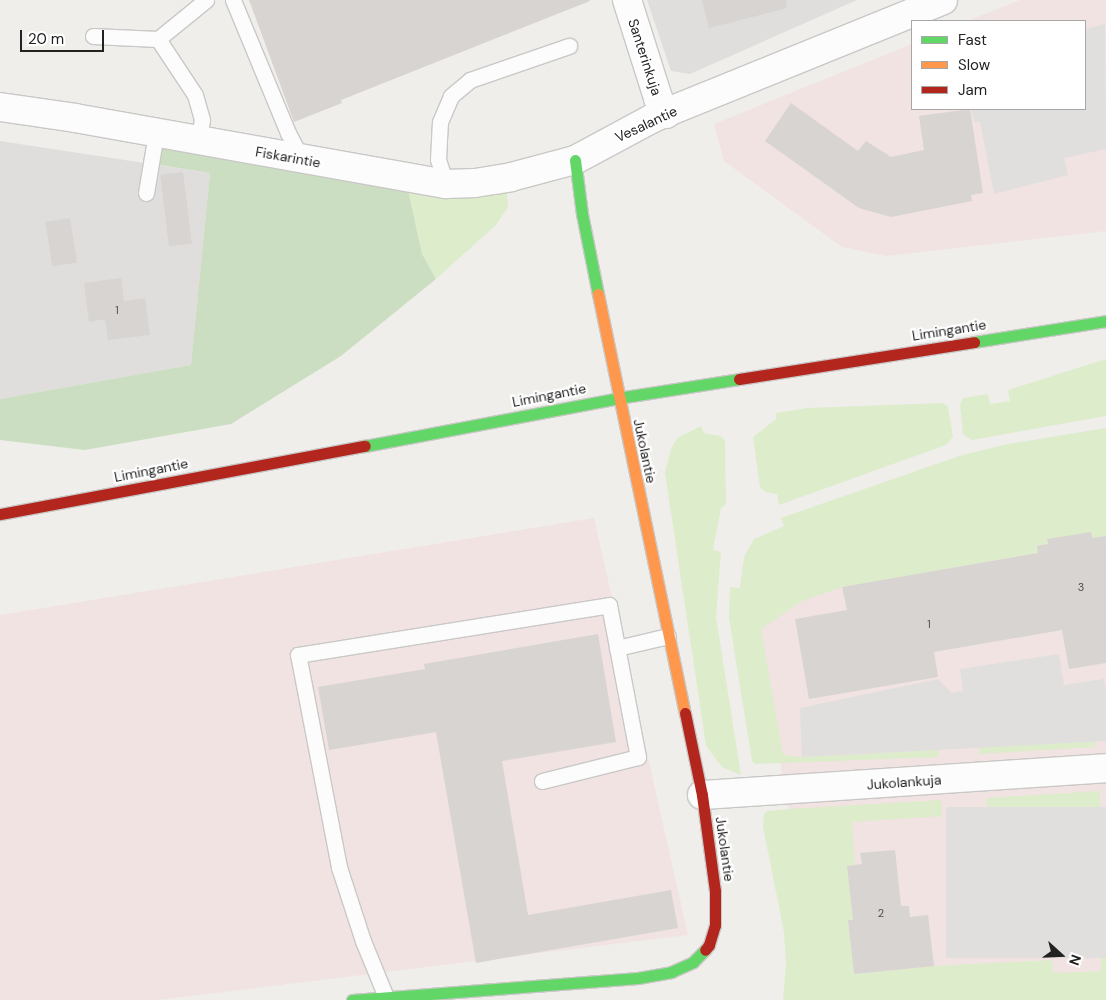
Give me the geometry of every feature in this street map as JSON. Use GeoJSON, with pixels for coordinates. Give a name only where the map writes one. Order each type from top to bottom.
{"type":"FeatureCollection","features":[{"type":"Feature","properties":{"kind":"street","name":"Santerinkuja"},"geometry":{"type":"LineString","coordinates":[[627,0],[658,98],[666,114]]}},
{"type":"Feature","properties":{"kind":"street","name":"Vesalantie"},"geometry":{"type":"LineString","coordinates":[[575,160],[653,118],[943,0]]}},
{"type":"Feature","properties":{"kind":"street","name":"Fiskarintie"},"geometry":{"type":"LineString","coordinates":[[0,107],[446,184],[511,177],[575,160]]}},
{"type":"Feature","properties":{"kind":"street"},"geometry":{"type":"LineString","coordinates":[[575,160],[582,214],[618,398]]}},
{"type":"Feature","properties":{"kind":"street","name":"Limingantie"},"geometry":{"type":"LineString","coordinates":[[0,514],[618,398],[1106,321]]}},
{"type":"Feature","properties":{"kind":"street","name":"Jukolantie"},"geometry":{"type":"LineString","coordinates":[[352,1000],[638,978],[671,972],[693,962],[709,945],[715,925],[715,891],[702,794],[618,398]]}},
{"type":"Feature","properties":{"kind":"street","name":"Jukolankuja"},"geometry":{"type":"LineString","coordinates":[[702,794],[1106,768]]}},
{"type":"Feature","properties":{"kind":"lane"},"geometry":{"type":"LineString","coordinates":[[93,36],[158,39],[206,0]]}},
{"type":"Feature","properties":{"kind":"lane"},"geometry":{"type":"LineString","coordinates":[[233,0],[288,134],[303,160]]}},
{"type":"Feature","properties":{"kind":"lane"},"geometry":{"type":"LineString","coordinates":[[158,39],[195,96],[202,120],[198,141]]}},
{"type":"Feature","properties":{"kind":"lane"},"geometry":{"type":"LineString","coordinates":[[446,184],[438,159],[440,122],[451,96],[470,80],[568,46]]}},
{"type":"Feature","properties":{"kind":"lane"},"geometry":{"type":"LineString","coordinates":[[146,193],[156,133]]}},
{"type":"Feature","properties":{"kind":"lane"},"geometry":{"type":"LineString","coordinates":[[386,997],[363,941],[339,867],[298,655],[608,605],[638,758],[542,781]]}},
{"type":"Feature","properties":{"kind":"lane"},"geometry":{"type":"LineString","coordinates":[[617,648],[668,636]]}},
{"type":"Feature","properties":{"kind":"shaded area"},"geometry":{"type":"Polygon","coordinates":[[[647,0],[857,0],[690,74],[671,71],[647,0]]]}},
{"type":"Feature","properties":{"kind":"shaded area"},"geometry":{"type":"Polygon","coordinates":[[[1020,0],[1106,0],[1106,231],[886,256],[842,247],[724,161],[714,124],[911,44],[911,110],[1086,110],[1086,20],[970,20],[1020,0]]]}},
{"type":"Feature","properties":{"kind":"shaded area"},"geometry":{"type":"Polygon","coordinates":[[[1105,24],[1106,149],[1064,158],[1068,175],[994,194],[980,122],[974,122],[971,110],[1086,110],[1086,29],[1105,24]]]}},
{"type":"Feature","properties":{"kind":"shaded area"},"geometry":{"type":"Polygon","coordinates":[[[0,141],[210,173],[191,365],[0,399],[0,141]]]}},
{"type":"Feature","properties":{"kind":"shaded area"},"geometry":{"type":"Polygon","coordinates":[[[1106,484],[1106,973],[840,989],[789,809],[754,625],[905,511],[1106,484]]]}},
{"type":"Feature","properties":{"kind":"shaded area"},"geometry":{"type":"Polygon","coordinates":[[[594,518],[688,935],[158,1000],[0,1000],[0,615],[594,518]]]}},
{"type":"Feature","properties":{"kind":"shaded area"},"geometry":{"type":"Polygon","coordinates":[[[1059,654],[1064,685],[1104,679],[1106,694],[1106,741],[802,757],[800,708],[938,679],[952,693],[963,691],[960,669],[1059,654]]]}},
{"type":"Feature","properties":{"kind":"shaded area"},"geometry":{"type":"Polygon","coordinates":[[[946,807],[1106,807],[1106,958],[946,958],[946,807]]]}},
{"type":"Feature","properties":{"kind":"green space"},"geometry":{"type":"Polygon","coordinates":[[[163,145],[408,190],[422,254],[436,279],[341,356],[231,424],[85,450],[0,440],[0,399],[191,365],[210,173],[160,165],[163,145]]]}},
{"type":"Feature","properties":{"kind":"green space"},"geometry":{"type":"Polygon","coordinates":[[[408,190],[477,195],[507,192],[508,207],[496,225],[436,279],[422,254],[408,190]]]}},
{"type":"Feature","properties":{"kind":"green space"},"geometry":{"type":"Polygon","coordinates":[[[1106,359],[1106,416],[972,440],[963,434],[960,405],[963,398],[988,394],[990,404],[1010,401],[1008,390],[1106,359]]]}},
{"type":"Feature","properties":{"kind":"green space"},"geometry":{"type":"Polygon","coordinates":[[[942,403],[948,406],[953,437],[946,445],[779,505],[777,494],[766,492],[760,488],[753,437],[776,419],[776,413],[808,408],[942,403]]]}},
{"type":"Feature","properties":{"kind":"green space"},"geometry":{"type":"Polygon","coordinates":[[[701,426],[704,433],[720,436],[725,440],[726,504],[721,508],[713,550],[721,552],[716,617],[741,775],[722,767],[706,746],[665,473],[671,449],[677,438],[701,426]]]}},
{"type":"Feature","properties":{"kind":"green space"},"geometry":{"type":"Polygon","coordinates":[[[1106,428],[1106,543],[1105,536],[1092,538],[1091,532],[1048,539],[1048,544],[1037,546],[1038,553],[842,587],[802,601],[761,629],[783,755],[802,757],[938,750],[939,757],[755,764],[752,761],[729,618],[730,587],[740,588],[744,557],[754,539],[784,526],[781,518],[962,455],[1008,444],[1106,428]]]}},
{"type":"Feature","properties":{"kind":"green space"},"geometry":{"type":"Polygon","coordinates":[[[1093,728],[1095,747],[979,754],[979,747],[1088,741],[1093,728]]]}},
{"type":"Feature","properties":{"kind":"green space"},"geometry":{"type":"Polygon","coordinates":[[[1100,791],[1100,808],[993,814],[986,802],[987,798],[1100,791]]]}},
{"type":"Feature","properties":{"kind":"green space"},"geometry":{"type":"Polygon","coordinates":[[[941,800],[942,816],[852,822],[855,865],[847,866],[853,920],[848,920],[854,974],[934,966],[1052,960],[1053,973],[1101,971],[1101,958],[1106,958],[1106,1000],[783,1000],[786,964],[784,932],[763,827],[764,814],[768,811],[789,809],[941,800]]]}},
{"type":"Feature","properties":{"kind":"building"},"geometry":{"type":"Polygon","coordinates":[[[249,0],[590,1],[341,100],[342,103],[294,122],[249,0]]]}},
{"type":"Feature","properties":{"kind":"building"},"geometry":{"type":"Polygon","coordinates":[[[702,0],[786,0],[787,8],[709,28],[702,0]]]}},
{"type":"Feature","properties":{"kind":"building"},"geometry":{"type":"Polygon","coordinates":[[[791,103],[858,151],[866,141],[891,157],[924,150],[919,116],[970,110],[983,193],[971,195],[972,201],[891,217],[859,208],[765,141],[791,103]]]}},
{"type":"Feature","properties":{"kind":"building"},"geometry":{"type":"Polygon","coordinates":[[[183,172],[192,243],[169,246],[160,175],[183,172]]]}},
{"type":"Feature","properties":{"kind":"building"},"geometry":{"type":"Polygon","coordinates":[[[70,218],[77,262],[52,266],[45,222],[70,218]]]}},
{"type":"Feature","properties":{"kind":"building"},"geometry":{"type":"Polygon","coordinates":[[[121,278],[124,301],[145,298],[150,335],[108,340],[105,319],[89,322],[84,283],[121,278]]]}},
{"type":"Feature","properties":{"kind":"building"},"geometry":{"type":"Polygon","coordinates":[[[1091,532],[1092,538],[1106,536],[1106,663],[1069,669],[1062,630],[934,652],[938,677],[809,699],[795,619],[847,610],[842,587],[1038,553],[1037,546],[1048,544],[1047,539],[1091,532]]]}},
{"type":"Feature","properties":{"kind":"building"},"geometry":{"type":"Polygon","coordinates":[[[598,634],[616,742],[502,761],[528,915],[671,890],[678,928],[476,963],[436,732],[329,750],[318,687],[425,669],[424,664],[598,634]]]}},
{"type":"Feature","properties":{"kind":"building"},"geometry":{"type":"Polygon","coordinates":[[[895,850],[901,906],[909,906],[910,917],[928,915],[934,966],[854,974],[848,920],[853,920],[847,866],[862,864],[860,853],[895,850]]]}},
{"type":"Feature","properties":{"kind":"traffic: fast"},"geometry":{"type":"LineString","coordinates":[[575,160],[582,214],[598,294]]}},
{"type":"Feature","properties":{"kind":"traffic: fast"},"geometry":{"type":"LineString","coordinates":[[974,342],[1106,321]]}},
{"type":"Feature","properties":{"kind":"traffic: fast"},"geometry":{"type":"LineString","coordinates":[[365,446],[618,398],[739,379]]}},
{"type":"Feature","properties":{"kind":"traffic: fast"},"geometry":{"type":"LineString","coordinates":[[352,1000],[638,978],[671,972],[693,962],[705,950]]}},
{"type":"Feature","properties":{"kind":"traffic: slow"},"geometry":{"type":"LineString","coordinates":[[598,294],[685,713]]}},
{"type":"Feature","properties":{"kind":"traffic: jam"},"geometry":{"type":"LineString","coordinates":[[739,379],[974,342]]}},
{"type":"Feature","properties":{"kind":"traffic: jam"},"geometry":{"type":"LineString","coordinates":[[0,514],[365,446]]}},
{"type":"Feature","properties":{"kind":"traffic: jam"},"geometry":{"type":"LineString","coordinates":[[685,713],[702,795],[715,891],[715,925],[709,945],[705,950]]}}]}
